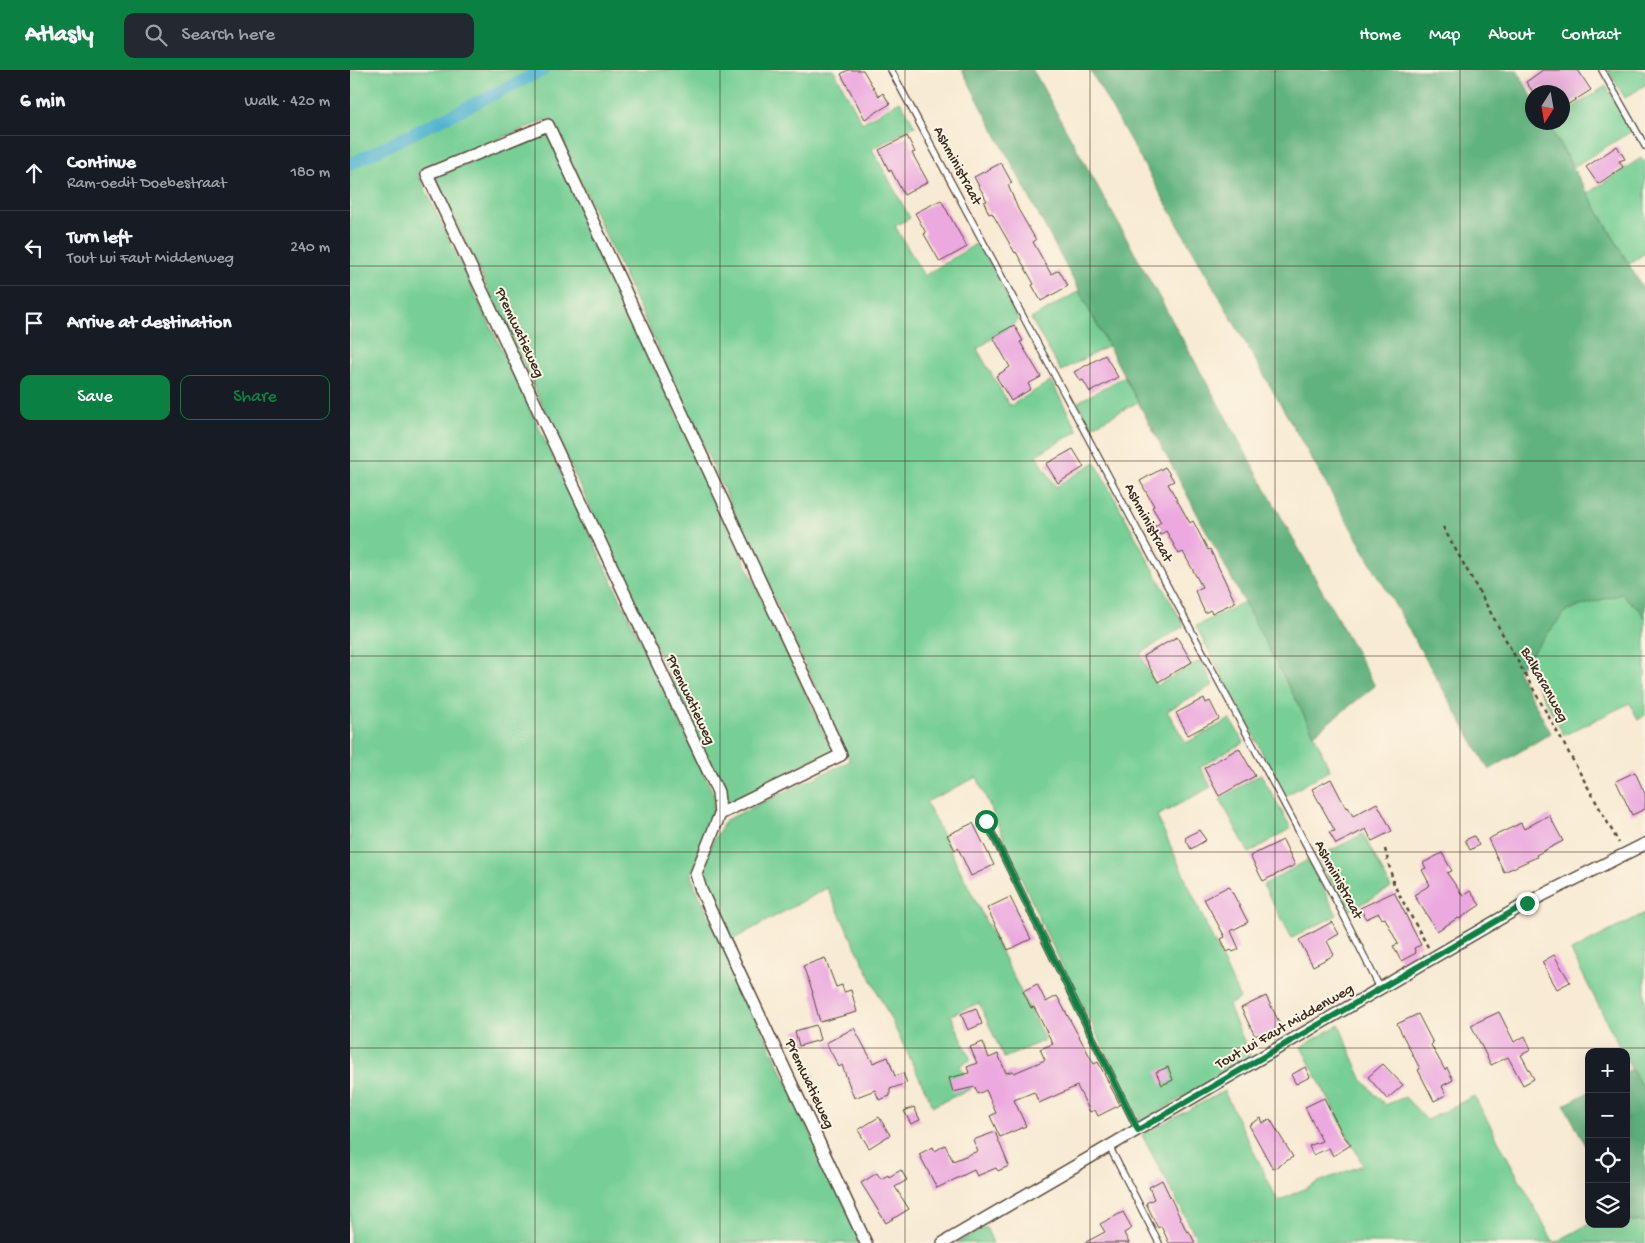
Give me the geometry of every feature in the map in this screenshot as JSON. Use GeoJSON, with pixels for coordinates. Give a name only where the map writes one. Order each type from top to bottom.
{"type":"FeatureCollection","features":[{"type":"Feature","properties":{"kind":"street","name":"Premwatieweg"},"geometry":{"type":"LineString","coordinates":[[720,814],[841,755],[548,124],[427,174],[718,792],[720,814],[696,874],[701,890],[866,1243]]}},
{"type":"Feature","properties":{"kind":"street","name":"Tout Lui Faut Middenweg"},"geometry":{"type":"LineString","coordinates":[[943,1243],[1527,903],[1645,844]]}},
{"type":"Feature","properties":{"kind":"lane","name":"Ashministraat"},"geometry":{"type":"LineString","coordinates":[[891,70],[1335,900],[1380,988]]}},
{"type":"Feature","properties":{"kind":"lane"},"geometry":{"type":"LineString","coordinates":[[1602,70],[1645,146]]}},
{"type":"Feature","properties":{"kind":"lane"},"geometry":{"type":"LineString","coordinates":[[986,821],[1138,1130]]}},
{"type":"Feature","properties":{"kind":"lane"},"geometry":{"type":"LineString","coordinates":[[1109,1146],[1159,1243]]}},
{"type":"Feature","properties":{"kind":"path","name":"Balkaranweg"},"geometry":{"type":"LineString","coordinates":[[1443,527],[1625,854]]}},
{"type":"Feature","properties":{"kind":"path"},"geometry":{"type":"LineString","coordinates":[[1385,849],[1394,885],[1434,957]]}},
{"type":"Feature","properties":{"kind":"green space"},"geometry":{"type":"Polygon","coordinates":[[[350,70],[834,70],[862,123],[900,101],[915,126],[872,149],[910,218],[895,226],[924,276],[979,242],[1019,320],[977,349],[1010,406],[1051,381],[1078,431],[1036,455],[1056,487],[1095,462],[1184,626],[1140,654],[1156,686],[1201,660],[1213,685],[1167,711],[1186,743],[1230,719],[1244,742],[1200,767],[1211,787],[1157,816],[1240,999],[1228,1005],[1251,1057],[1141,1122],[1044,929],[977,777],[926,802],[1045,1040],[1004,1058],[979,1003],[951,1015],[971,1060],[960,1065],[971,1089],[933,1106],[827,888],[730,941],[705,884],[702,872],[713,841],[726,820],[850,761],[551,118],[417,172],[714,795],[713,808],[691,877],[862,1243],[350,1243],[350,70]]]}},
{"type":"Feature","properties":{"kind":"green space"},"geometry":{"type":"Polygon","coordinates":[[[962,70],[1033,70],[1375,686],[1314,734],[962,70]]]}},
{"type":"Feature","properties":{"kind":"green space"},"geometry":{"type":"Polygon","coordinates":[[[1090,70],[1517,70],[1525,85],[1525,130],[1551,130],[1645,292],[1645,618],[1641,611],[1621,594],[1567,610],[1517,671],[1551,733],[1489,770],[1090,70]]]}},
{"type":"Feature","properties":{"kind":"green space"},"geometry":{"type":"Polygon","coordinates":[[[1608,70],[1645,70],[1645,85],[1625,98],[1608,70]]]}},
{"type":"Feature","properties":{"kind":"green space"},"geometry":{"type":"Polygon","coordinates":[[[1606,86],[1632,131],[1573,167],[1552,130],[1570,130],[1570,109],[1606,86]]]}},
{"type":"Feature","properties":{"kind":"green space"},"geometry":{"type":"Polygon","coordinates":[[[546,131],[833,753],[729,803],[435,177],[546,131]]]}},
{"type":"Feature","properties":{"kind":"green space"},"geometry":{"type":"Polygon","coordinates":[[[1641,158],[1645,162],[1645,253],[1629,264],[1588,193],[1641,158]]]}},
{"type":"Feature","properties":{"kind":"green space"},"geometry":{"type":"Polygon","coordinates":[[[1079,291],[1108,346],[1061,371],[1031,319],[1079,291]]]}},
{"type":"Feature","properties":{"kind":"green space"},"geometry":{"type":"Polygon","coordinates":[[[1124,377],[1138,402],[1091,427],[1078,402],[1124,377]]]}},
{"type":"Feature","properties":{"kind":"green space"},"geometry":{"type":"Polygon","coordinates":[[[1621,594],[1641,611],[1645,618],[1645,715],[1638,720],[1630,703],[1564,735],[1524,662],[1567,610],[1621,594]]]}},
{"type":"Feature","properties":{"kind":"green space"},"geometry":{"type":"Polygon","coordinates":[[[1244,602],[1314,734],[1330,770],[1285,796],[1196,626],[1244,602]]]}},
{"type":"Feature","properties":{"kind":"green space"},"geometry":{"type":"Polygon","coordinates":[[[1261,774],[1291,828],[1249,853],[1220,799],[1261,774]]]}},
{"type":"Feature","properties":{"kind":"green space"},"geometry":{"type":"Polygon","coordinates":[[[1363,834],[1391,888],[1346,912],[1318,857],[1363,834]]]}},
{"type":"Feature","properties":{"kind":"green space"},"geometry":{"type":"Polygon","coordinates":[[[1308,860],[1337,915],[1292,938],[1263,885],[1308,860]]]}},
{"type":"Feature","properties":{"kind":"green space"},"geometry":{"type":"Polygon","coordinates":[[[1645,913],[1645,1092],[1630,1066],[1630,1048],[1620,1048],[1571,951],[1645,913]]]}},
{"type":"Feature","properties":{"kind":"green space"},"geometry":{"type":"Polygon","coordinates":[[[1339,1025],[1363,1081],[1385,1105],[1405,1097],[1427,1120],[1474,1096],[1554,1243],[1199,1243],[1142,1135],[1224,1091],[1278,1201],[1321,1181],[1363,1165],[1301,1047],[1339,1025]]]}},
{"type":"Feature","properties":{"kind":"green space"},"geometry":{"type":"Polygon","coordinates":[[[1632,1069],[1645,1092],[1645,1222],[1630,1220],[1630,1070],[1632,1069]]]}},
{"type":"Feature","properties":{"kind":"green space"},"geometry":{"type":"Polygon","coordinates":[[[1585,1094],[1585,1144],[1564,1105],[1585,1094]]]}},
{"type":"Feature","properties":{"kind":"green space"},"geometry":{"type":"Polygon","coordinates":[[[1630,1220],[1645,1222],[1645,1243],[1554,1243],[1585,1226],[1585,1228],[1630,1228],[1630,1220]]]}},
{"type":"Feature","properties":{"kind":"green space"},"geometry":{"type":"Polygon","coordinates":[[[986,1227],[993,1243],[956,1243],[986,1227]]]}},
{"type":"Feature","properties":{"kind":"building"},"geometry":{"type":"Polygon","coordinates":[[[848,70],[863,70],[879,96],[883,93],[890,104],[865,119],[841,74],[848,70]]]}},
{"type":"Feature","properties":{"kind":"building"},"geometry":{"type":"Polygon","coordinates":[[[1543,70],[1578,70],[1591,90],[1570,103],[1570,85],[1528,85],[1526,82],[1543,70]]]}},
{"type":"Feature","properties":{"kind":"building"},"geometry":{"type":"Polygon","coordinates":[[[907,136],[915,152],[912,153],[928,182],[904,195],[879,150],[907,136]]]}},
{"type":"Feature","properties":{"kind":"building"},"geometry":{"type":"Polygon","coordinates":[[[1617,146],[1625,159],[1619,161],[1623,167],[1598,184],[1586,167],[1617,146]]]}},
{"type":"Feature","properties":{"kind":"building"},"geometry":{"type":"Polygon","coordinates":[[[1001,163],[1012,183],[1008,185],[1018,209],[1036,240],[1033,242],[1051,274],[1059,270],[1068,286],[1041,301],[1016,252],[992,213],[989,214],[984,202],[987,201],[974,177],[1001,163]]]}},
{"type":"Feature","properties":{"kind":"building"},"geometry":{"type":"Polygon","coordinates":[[[941,200],[967,247],[940,262],[924,234],[926,233],[915,213],[941,200]]]}},
{"type":"Feature","properties":{"kind":"building"},"geometry":{"type":"Polygon","coordinates":[[[1014,325],[1023,341],[1020,342],[1041,377],[1028,384],[1031,389],[1011,401],[996,376],[1010,367],[993,337],[1014,325]]]}},
{"type":"Feature","properties":{"kind":"building"},"geometry":{"type":"Polygon","coordinates":[[[1105,355],[1118,377],[1090,392],[1083,380],[1080,381],[1074,372],[1105,355]]]}},
{"type":"Feature","properties":{"kind":"building"},"geometry":{"type":"Polygon","coordinates":[[[1073,449],[1084,467],[1058,483],[1046,464],[1073,449]]]}},
{"type":"Feature","properties":{"kind":"building"},"geometry":{"type":"Polygon","coordinates":[[[1165,467],[1174,481],[1168,484],[1190,523],[1193,521],[1208,550],[1210,549],[1235,602],[1212,613],[1210,610],[1205,613],[1195,591],[1202,587],[1183,552],[1179,554],[1166,531],[1160,535],[1155,526],[1161,522],[1140,481],[1165,467]]]}},
{"type":"Feature","properties":{"kind":"building"},"geometry":{"type":"Polygon","coordinates":[[[1177,637],[1192,662],[1158,682],[1143,656],[1177,637]]]}},
{"type":"Feature","properties":{"kind":"building"},"geometry":{"type":"Polygon","coordinates":[[[1204,698],[1206,703],[1210,701],[1219,719],[1188,735],[1176,713],[1204,698]]]}},
{"type":"Feature","properties":{"kind":"building"},"geometry":{"type":"Polygon","coordinates":[[[1239,748],[1255,776],[1219,796],[1204,768],[1239,748]]]}},
{"type":"Feature","properties":{"kind":"building"},"geometry":{"type":"Polygon","coordinates":[[[1635,772],[1645,794],[1645,809],[1632,815],[1616,781],[1635,772]]]}},
{"type":"Feature","properties":{"kind":"building"},"geometry":{"type":"Polygon","coordinates":[[[1331,779],[1346,808],[1348,807],[1353,816],[1377,803],[1392,831],[1372,841],[1366,829],[1336,844],[1329,832],[1335,831],[1312,789],[1331,779]]]}},
{"type":"Feature","properties":{"kind":"building"},"geometry":{"type":"Polygon","coordinates":[[[1549,815],[1563,841],[1536,855],[1537,857],[1504,872],[1488,839],[1521,823],[1524,829],[1549,815]]]}},
{"type":"Feature","properties":{"kind":"building"},"geometry":{"type":"Polygon","coordinates":[[[973,823],[994,865],[971,876],[958,848],[955,850],[947,835],[973,823]]]}},
{"type":"Feature","properties":{"kind":"building"},"geometry":{"type":"Polygon","coordinates":[[[1199,830],[1206,840],[1191,849],[1185,838],[1199,830]]]}},
{"type":"Feature","properties":{"kind":"building"},"geometry":{"type":"Polygon","coordinates":[[[1474,836],[1479,845],[1470,850],[1465,840],[1474,836]]]}},
{"type":"Feature","properties":{"kind":"building"},"geometry":{"type":"Polygon","coordinates":[[[1283,840],[1295,865],[1263,881],[1250,856],[1283,840]]]}},
{"type":"Feature","properties":{"kind":"building"},"geometry":{"type":"Polygon","coordinates":[[[1442,853],[1452,871],[1447,873],[1463,896],[1470,891],[1480,905],[1437,931],[1414,895],[1430,885],[1422,870],[1426,868],[1423,863],[1442,853]]]}},
{"type":"Feature","properties":{"kind":"building"},"geometry":{"type":"Polygon","coordinates":[[[1229,886],[1248,922],[1231,931],[1239,949],[1233,952],[1231,950],[1227,952],[1221,939],[1225,937],[1204,899],[1229,886]]]}},
{"type":"Feature","properties":{"kind":"building"},"geometry":{"type":"Polygon","coordinates":[[[1394,892],[1421,945],[1414,948],[1416,953],[1401,961],[1393,946],[1398,944],[1385,918],[1382,919],[1379,913],[1366,919],[1360,908],[1394,892]]]}},
{"type":"Feature","properties":{"kind":"building"},"geometry":{"type":"Polygon","coordinates":[[[1010,897],[1031,939],[1008,950],[987,908],[1010,897]]]}},
{"type":"Feature","properties":{"kind":"building"},"geometry":{"type":"Polygon","coordinates":[[[1332,922],[1339,934],[1327,941],[1334,955],[1313,966],[1299,940],[1332,922]]]}},
{"type":"Feature","properties":{"kind":"building"},"geometry":{"type":"Polygon","coordinates":[[[1554,955],[1570,982],[1557,989],[1542,962],[1554,955]]]}},
{"type":"Feature","properties":{"kind":"building"},"geometry":{"type":"Polygon","coordinates":[[[825,958],[836,987],[842,985],[844,992],[851,990],[857,1012],[820,1022],[813,993],[803,966],[825,958]]]}},
{"type":"Feature","properties":{"kind":"building"},"geometry":{"type":"Polygon","coordinates":[[[1037,984],[1046,1002],[1057,996],[1094,1064],[1098,1062],[1120,1105],[1098,1116],[1095,1110],[1090,1112],[1077,1086],[1039,1103],[1034,1092],[1014,1100],[1026,1126],[1000,1137],[990,1116],[996,1113],[986,1090],[978,1094],[975,1087],[953,1092],[949,1078],[969,1073],[967,1067],[977,1063],[970,1047],[983,1042],[989,1058],[998,1054],[1006,1073],[1013,1071],[1014,1073],[1045,1060],[1040,1049],[1053,1044],[1034,1007],[1031,1008],[1023,991],[1037,984]]]}},
{"type":"Feature","properties":{"kind":"building"},"geometry":{"type":"Polygon","coordinates":[[[1266,996],[1282,1028],[1261,1038],[1259,1034],[1255,1036],[1241,1008],[1266,996]]]}},
{"type":"Feature","properties":{"kind":"building"},"geometry":{"type":"Polygon","coordinates":[[[976,1008],[982,1024],[968,1030],[961,1014],[976,1008]]]}},
{"type":"Feature","properties":{"kind":"building"},"geometry":{"type":"Polygon","coordinates":[[[1499,1012],[1514,1042],[1525,1036],[1531,1050],[1521,1055],[1534,1079],[1523,1085],[1508,1057],[1491,1065],[1471,1025],[1499,1012]]]}},
{"type":"Feature","properties":{"kind":"building"},"geometry":{"type":"Polygon","coordinates":[[[1418,1014],[1433,1043],[1431,1045],[1453,1080],[1442,1086],[1446,1095],[1434,1101],[1397,1024],[1418,1014]]]}},
{"type":"Feature","properties":{"kind":"building"},"geometry":{"type":"Polygon","coordinates":[[[816,1025],[820,1040],[799,1046],[795,1031],[816,1025]]]}},
{"type":"Feature","properties":{"kind":"building"},"geometry":{"type":"Polygon","coordinates":[[[854,1028],[873,1063],[888,1057],[895,1076],[903,1073],[907,1083],[890,1089],[890,1096],[879,1100],[875,1090],[854,1098],[842,1065],[839,1067],[826,1043],[854,1028]]]}},
{"type":"Feature","properties":{"kind":"building"},"geometry":{"type":"Polygon","coordinates":[[[1383,1064],[1403,1085],[1387,1099],[1368,1077],[1383,1064]]]}},
{"type":"Feature","properties":{"kind":"building"},"geometry":{"type":"Polygon","coordinates":[[[1168,1067],[1173,1080],[1162,1085],[1156,1072],[1168,1067]]]}},
{"type":"Feature","properties":{"kind":"building"},"geometry":{"type":"Polygon","coordinates":[[[1305,1067],[1310,1077],[1296,1084],[1291,1075],[1305,1067]]]}},
{"type":"Feature","properties":{"kind":"building"},"geometry":{"type":"Polygon","coordinates":[[[1324,1098],[1343,1135],[1351,1145],[1333,1156],[1329,1148],[1313,1155],[1309,1146],[1322,1141],[1305,1107],[1324,1098]]]}},
{"type":"Feature","properties":{"kind":"building"},"geometry":{"type":"Polygon","coordinates":[[[914,1107],[920,1120],[911,1124],[904,1111],[914,1107]]]}},
{"type":"Feature","properties":{"kind":"building"},"geometry":{"type":"Polygon","coordinates":[[[879,1117],[890,1135],[869,1148],[858,1130],[879,1117]]]}},
{"type":"Feature","properties":{"kind":"building"},"geometry":{"type":"Polygon","coordinates":[[[1261,1118],[1263,1123],[1270,1119],[1293,1157],[1273,1169],[1249,1125],[1261,1118]]]}},
{"type":"Feature","properties":{"kind":"building"},"geometry":{"type":"Polygon","coordinates":[[[995,1132],[1009,1166],[998,1171],[996,1168],[977,1176],[974,1170],[937,1188],[919,1154],[933,1147],[935,1151],[945,1145],[953,1161],[978,1151],[973,1140],[995,1132]]]}},
{"type":"Feature","properties":{"kind":"building"},"geometry":{"type":"Polygon","coordinates":[[[901,1170],[907,1180],[895,1187],[909,1209],[886,1223],[861,1183],[877,1173],[881,1179],[901,1170]]]}},
{"type":"Feature","properties":{"kind":"building"},"geometry":{"type":"Polygon","coordinates":[[[1162,1180],[1187,1232],[1189,1231],[1195,1243],[1169,1243],[1161,1226],[1158,1228],[1146,1203],[1154,1199],[1149,1187],[1162,1180]]]}},
{"type":"Feature","properties":{"kind":"building"},"geometry":{"type":"Polygon","coordinates":[[[1123,1212],[1132,1228],[1124,1233],[1129,1243],[1084,1243],[1105,1232],[1100,1224],[1123,1212]]]}},
{"type":"Feature","properties":{"kind":"waterway"},"geometry":{"type":"LineString","coordinates":[[350,164],[544,70]]}},
{"type":"Feature","properties":{"kind":"route"},"geometry":{"type":"LineString","coordinates":[[986,821],[1138,1130],[1527,903]]}}]}
